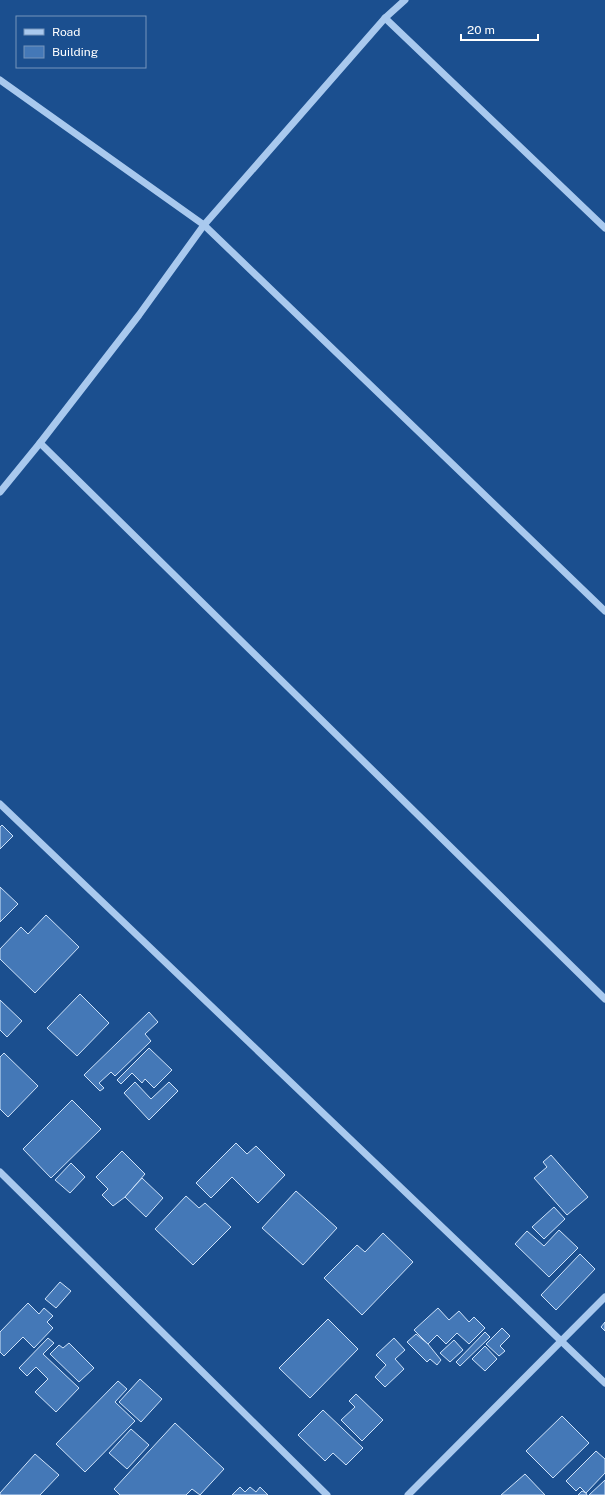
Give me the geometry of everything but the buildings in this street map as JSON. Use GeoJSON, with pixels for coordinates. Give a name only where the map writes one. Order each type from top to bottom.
{"type":"FeatureCollection","features":[{"type":"Feature","properties":{"kind":"street"},"geometry":{"type":"LineString","coordinates":[[0,492],[139,315],[204,225],[385,18],[405,0]]}},
{"type":"Feature","properties":{"kind":"street"},"geometry":{"type":"LineString","coordinates":[[385,18],[605,228]]}},
{"type":"Feature","properties":{"kind":"street"},"geometry":{"type":"LineString","coordinates":[[0,80],[204,225],[605,611]]}},
{"type":"Feature","properties":{"kind":"street"},"geometry":{"type":"LineString","coordinates":[[40,443],[605,999]]}},
{"type":"Feature","properties":{"kind":"street"},"geometry":{"type":"LineString","coordinates":[[0,804],[605,1383]]}},
{"type":"Feature","properties":{"kind":"street"},"geometry":{"type":"LineString","coordinates":[[0,1172],[327,1495]]}},
{"type":"Feature","properties":{"kind":"street"},"geometry":{"type":"LineString","coordinates":[[408,1495],[605,1297]]}}]}
